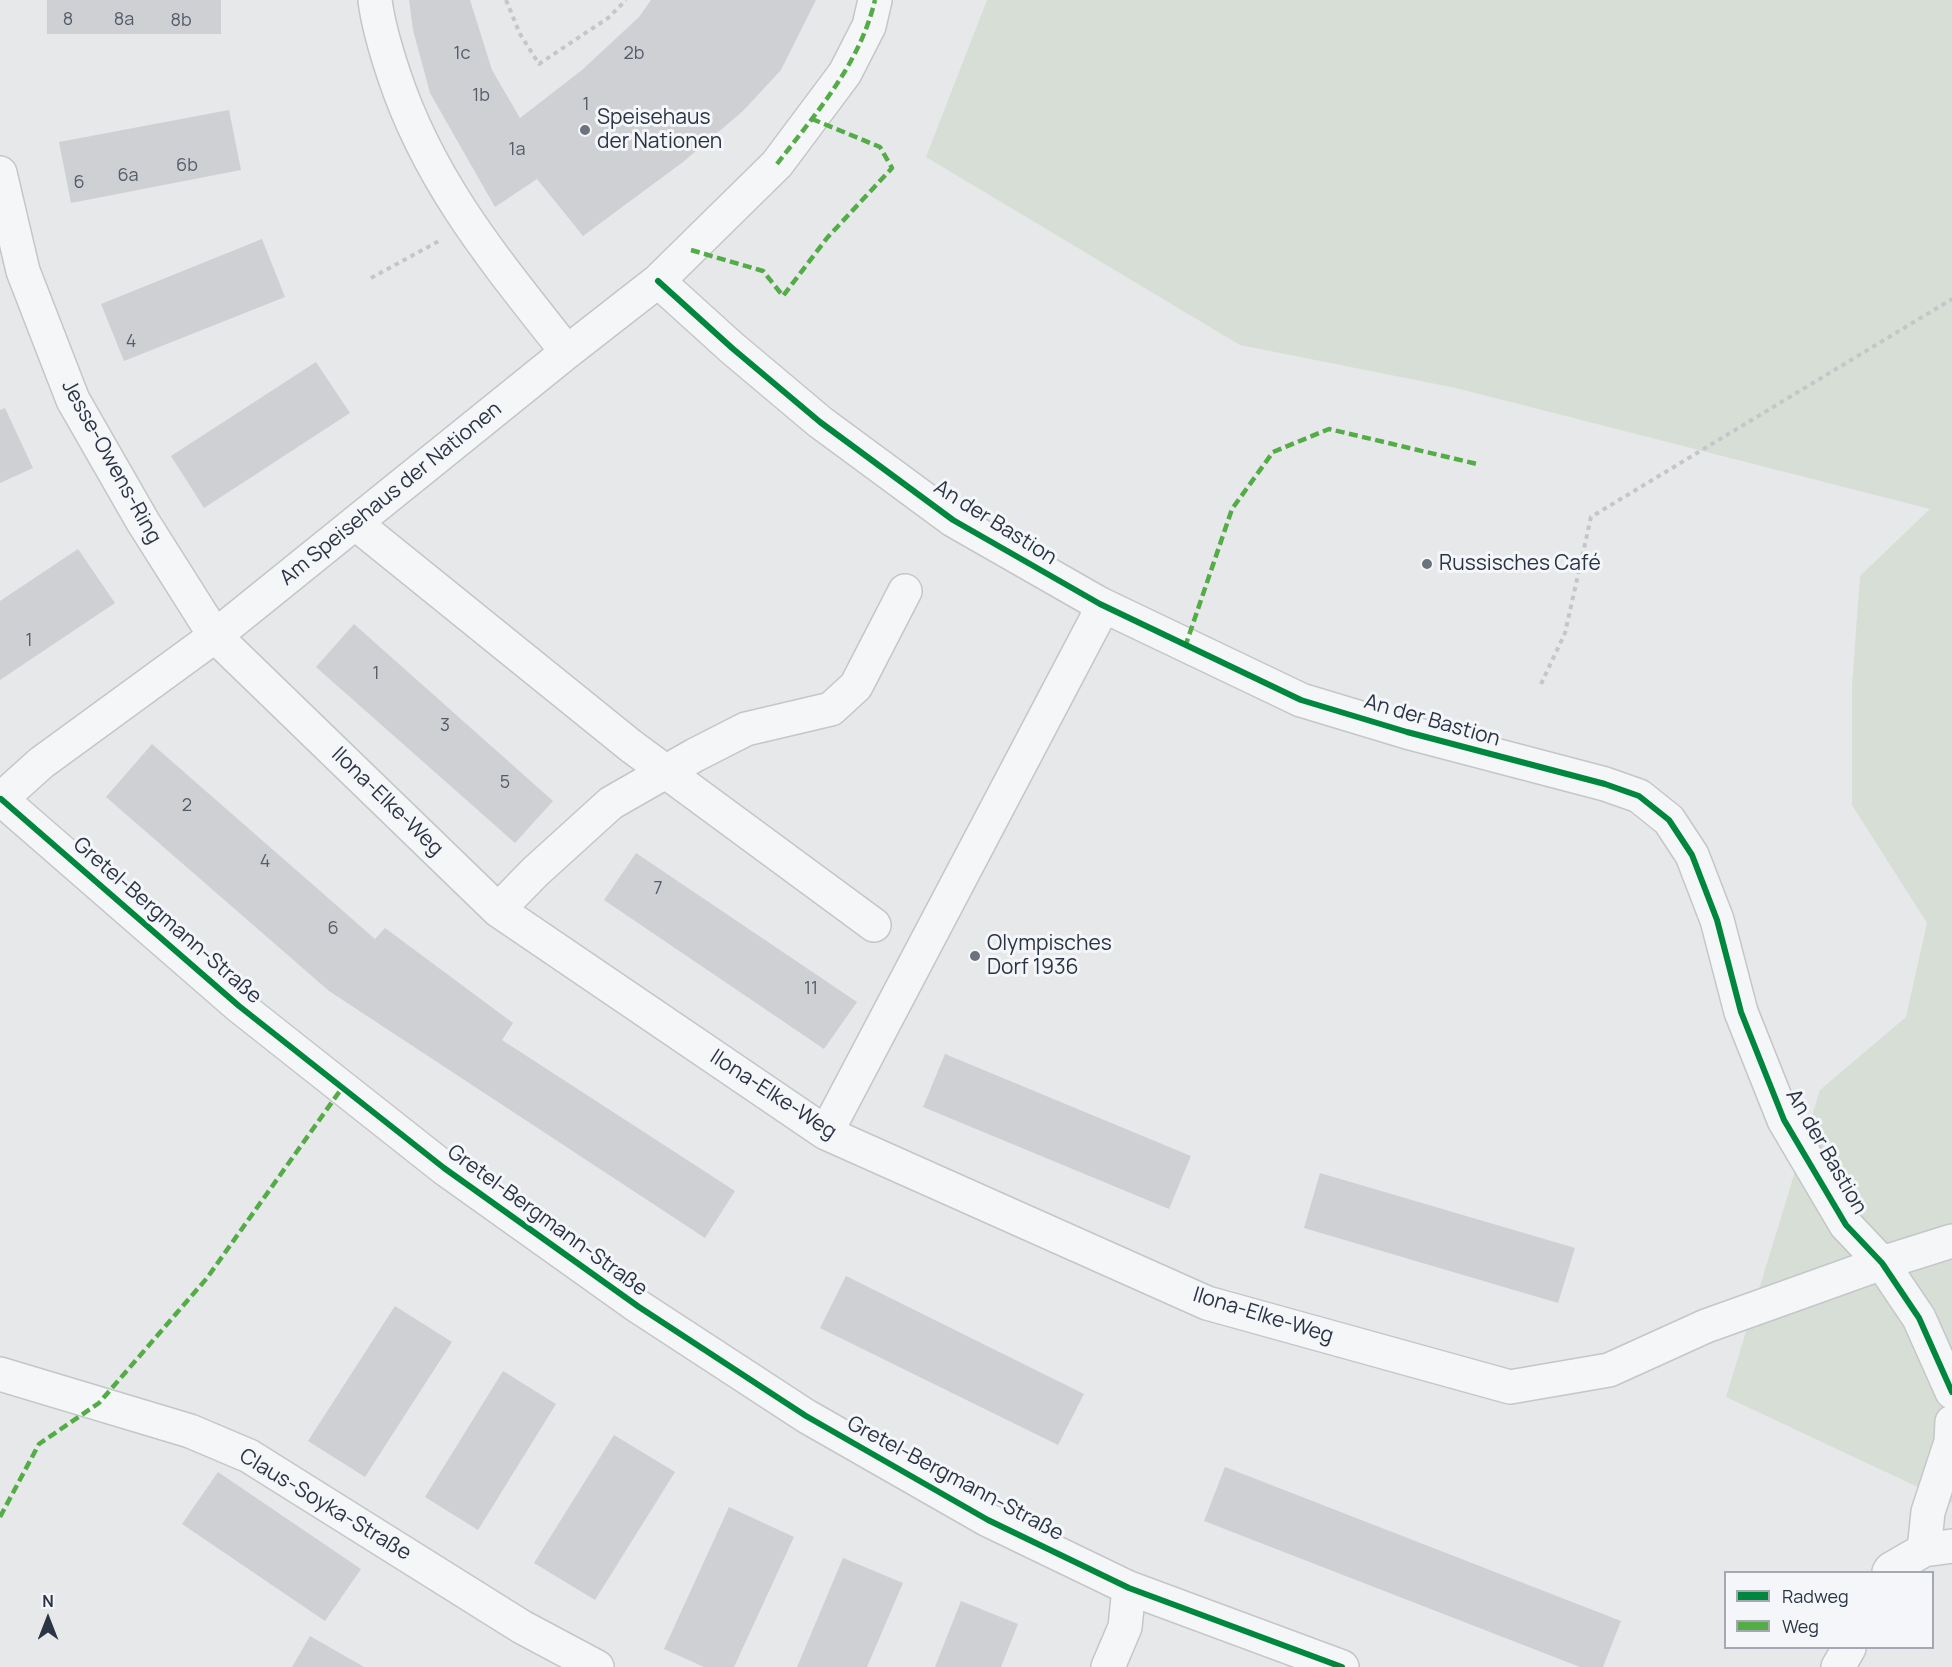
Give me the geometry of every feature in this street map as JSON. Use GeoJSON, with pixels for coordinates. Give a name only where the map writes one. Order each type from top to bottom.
{"type":"FeatureCollection","features":[{"type":"Feature","properties":{"kind":"street"},"geometry":{"type":"LineString","coordinates":[[375,0],[385,48],[405,108],[437,173],[468,225],[567,351]]}},
{"type":"Feature","properties":{"kind":"street","name":"Am Speisehaus der Nationen"},"geometry":{"type":"LineString","coordinates":[[0,800],[41,763],[215,636],[567,351],[658,281],[777,164],[845,73],[869,26],[875,0]]}},
{"type":"Feature","properties":{"kind":"street","name":"Jesse-Owens-Ring"},"geometry":{"type":"LineString","coordinates":[[0,173],[23,271],[73,400],[143,522],[215,636]]}},
{"type":"Feature","properties":{"kind":"street","name":"An der Bastion"},"geometry":{"type":"LineString","coordinates":[[658,281],[732,348],[820,422],[944,513],[1100,604],[1185,647],[1301,700],[1429,738],[1605,784],[1639,796],[1669,820],[1692,855],[1717,920],[1741,1012],[1784,1120],[1846,1225],[1882,1263],[1919,1317],[1952,1392]]}},
{"type":"Feature","properties":{"kind":"street"},"geometry":{"type":"LineString","coordinates":[[355,523],[631,746],[874,925]]}},
{"type":"Feature","properties":{"kind":"street"},"geometry":{"type":"LineString","coordinates":[[498,910],[535,872],[611,803],[746,729],[831,709],[856,686],[905,591]]}},
{"type":"Feature","properties":{"kind":"street"},"geometry":{"type":"LineString","coordinates":[[825,1133],[1090,631],[1100,604]]}},
{"type":"Feature","properties":{"kind":"street","name":"Ilona-Elke-Weg"},"geometry":{"type":"LineString","coordinates":[[215,636],[498,910],[825,1133],[1207,1303],[1510,1387],[1609,1370],[1706,1326],[1882,1263]]}},
{"type":"Feature","properties":{"kind":"street","name":"Gretel-Bergmann-Straße"},"geometry":{"type":"LineString","coordinates":[[0,800],[239,1006],[444,1168],[639,1307],[816,1422],[988,1520],[1130,1588],[1342,1667]]}},
{"type":"Feature","properties":{"kind":"street"},"geometry":{"type":"LineString","coordinates":[[1882,1263],[1952,1241]]}},
{"type":"Feature","properties":{"kind":"street","name":"Claus-Soyka-Straße"},"geometry":{"type":"LineString","coordinates":[[0,1374],[190,1431],[249,1456],[522,1627],[597,1667]]}},
{"type":"Feature","properties":{"kind":"street"},"geometry":{"type":"LineString","coordinates":[[1890,1571],[1938,1548],[1928,1512],[1951,1442],[1952,1422]]}},
{"type":"Feature","properties":{"kind":"street"},"geometry":{"type":"LineString","coordinates":[[1108,1667],[1125,1627],[1130,1588]]}},
{"type":"Feature","properties":{"kind":"street"},"geometry":{"type":"LineString","coordinates":[[1838,1667],[1848,1649]]}},
{"type":"Feature","properties":{"kind":"path"},"geometry":{"type":"LineString","coordinates":[[506,0],[520,34],[539,64],[608,18],[626,0]]}},
{"type":"Feature","properties":{"kind":"path"},"geometry":{"type":"LineString","coordinates":[[371,278],[468,225]]}},
{"type":"Feature","properties":{"kind":"path"},"geometry":{"type":"LineString","coordinates":[[1541,684],[1565,633],[1591,517],[1952,299]]}},
{"type":"Feature","properties":{"kind":"shaded area"},"geometry":{"type":"Polygon","coordinates":[[[987,0],[1952,0],[1952,1503],[1726,1397],[1820,1090],[1906,1017],[1927,923],[1852,805],[1852,686],[1860,576],[1930,509],[1456,388],[1240,345],[926,157],[987,0]]]}},
{"type":"Feature","properties":{"kind":"building"},"geometry":{"type":"Polygon","coordinates":[[[47,0],[221,0],[221,34],[47,34],[47,0]]]}},
{"type":"Feature","properties":{"kind":"building","name":"Speisehaus der Nationen"},"geometry":{"type":"Polygon","coordinates":[[[409,0],[470,0],[492,70],[520,118],[582,70],[639,17],[651,0],[816,0],[781,70],[743,111],[683,162],[583,236],[537,179],[495,207],[430,93],[413,30],[409,0]]]}},
{"type":"Feature","properties":{"kind":"building"},"geometry":{"type":"Polygon","coordinates":[[[229,110],[241,170],[71,203],[59,142],[229,110]]]}},
{"type":"Feature","properties":{"kind":"building"},"geometry":{"type":"Polygon","coordinates":[[[262,239],[285,297],[124,361],[101,304],[262,239]]]}},
{"type":"Feature","properties":{"kind":"building"},"geometry":{"type":"Polygon","coordinates":[[[316,362],[350,413],[204,508],[171,456],[316,362]]]}},
{"type":"Feature","properties":{"kind":"building"},"geometry":{"type":"Polygon","coordinates":[[[5,408],[33,468],[0,483],[0,410],[5,408]]]}},
{"type":"Feature","properties":{"kind":"building"},"geometry":{"type":"Polygon","coordinates":[[[78,549],[115,603],[0,680],[0,601],[78,549]]]}},
{"type":"Feature","properties":{"kind":"building"},"geometry":{"type":"Polygon","coordinates":[[[354,624],[553,801],[515,843],[316,667],[354,624]]]}},
{"type":"Feature","properties":{"kind":"building"},"geometry":{"type":"Polygon","coordinates":[[[152,744],[375,939],[385,928],[513,1023],[502,1040],[735,1191],[705,1238],[329,991],[106,797],[152,744]]]}},
{"type":"Feature","properties":{"kind":"building"},"geometry":{"type":"Polygon","coordinates":[[[636,853],[857,1002],[824,1049],[604,900],[636,853]]]}},
{"type":"Feature","properties":{"kind":"building"},"geometry":{"type":"Polygon","coordinates":[[[945,1054],[1191,1156],[1169,1209],[923,1107],[945,1054]]]}},
{"type":"Feature","properties":{"kind":"building"},"geometry":{"type":"Polygon","coordinates":[[[1320,1173],[1575,1248],[1558,1303],[1304,1228],[1320,1173]]]}},
{"type":"Feature","properties":{"kind":"building"},"geometry":{"type":"Polygon","coordinates":[[[846,1276],[1084,1394],[1058,1445],[820,1328],[846,1276]]]}},
{"type":"Feature","properties":{"kind":"building"},"geometry":{"type":"Polygon","coordinates":[[[395,1306],[452,1342],[365,1477],[308,1441],[395,1306]]]}},
{"type":"Feature","properties":{"kind":"building"},"geometry":{"type":"Polygon","coordinates":[[[503,1371],[556,1404],[478,1530],[425,1497],[503,1371]]]}},
{"type":"Feature","properties":{"kind":"building"},"geometry":{"type":"Polygon","coordinates":[[[614,1435],[675,1472],[595,1600],[534,1563],[614,1435]]]}},
{"type":"Feature","properties":{"kind":"building"},"geometry":{"type":"Polygon","coordinates":[[[1225,1467],[1621,1621],[1603,1667],[1580,1667],[1204,1521],[1225,1467]]]}},
{"type":"Feature","properties":{"kind":"building"},"geometry":{"type":"Polygon","coordinates":[[[218,1472],[361,1569],[325,1621],[182,1524],[218,1472]]]}},
{"type":"Feature","properties":{"kind":"building"},"geometry":{"type":"Polygon","coordinates":[[[729,1507],[794,1537],[734,1667],[704,1667],[664,1649],[729,1507]]]}},
{"type":"Feature","properties":{"kind":"building"},"geometry":{"type":"Polygon","coordinates":[[[843,1558],[903,1583],[867,1667],[797,1667],[843,1558]]]}},
{"type":"Feature","properties":{"kind":"building"},"geometry":{"type":"Polygon","coordinates":[[[961,1601],[1018,1624],[1001,1667],[935,1667],[961,1601]]]}},
{"type":"Feature","properties":{"kind":"building"},"geometry":{"type":"Polygon","coordinates":[[[310,1636],[364,1667],[292,1667],[310,1636]]]}},
{"type":"Feature","properties":{"kind":"marked path"},"geometry":{"type":"LineString","coordinates":[[777,164],[821,107],[848,67],[868,23],[875,0]]}},
{"type":"Feature","properties":{"kind":"marked path"},"geometry":{"type":"LineString","coordinates":[[691,250],[763,271],[783,296],[827,238],[892,168],[880,147],[812,119]]}},
{"type":"Feature","properties":{"kind":"marked path"},"geometry":{"type":"LineString","coordinates":[[1185,647],[1232,509],[1273,452],[1329,429],[1477,464]]}},
{"type":"Feature","properties":{"kind":"marked path"},"geometry":{"type":"LineString","coordinates":[[0,1517],[39,1444],[99,1403],[207,1278],[342,1088]]}},
{"type":"Feature","properties":{"kind":"cycle path"},"geometry":{"type":"LineString","coordinates":[[658,281],[732,348],[820,422],[953,520],[1100,604],[1301,700],[1407,732],[1605,784],[1639,796],[1669,820],[1692,855],[1717,920],[1741,1012],[1784,1120],[1846,1225],[1882,1263],[1919,1318],[1952,1392]]}},
{"type":"Feature","properties":{"kind":"cycle path"},"geometry":{"type":"LineString","coordinates":[[1,799],[239,1006],[444,1168],[639,1307],[806,1416],[988,1520],[1129,1588],[1342,1667]]}},
{"type":"Feature","properties":{"kind":"place","name":"Speisehaus der Nationen"},"geometry":{"type":"Point","coordinates":[585,130]}},
{"type":"Feature","properties":{"kind":"place","name":"Russisches Café"},"geometry":{"type":"Point","coordinates":[1427,564]}},
{"type":"Feature","properties":{"kind":"place","name":"Olympisches Dorf 1936"},"geometry":{"type":"Point","coordinates":[975,956]}}]}
